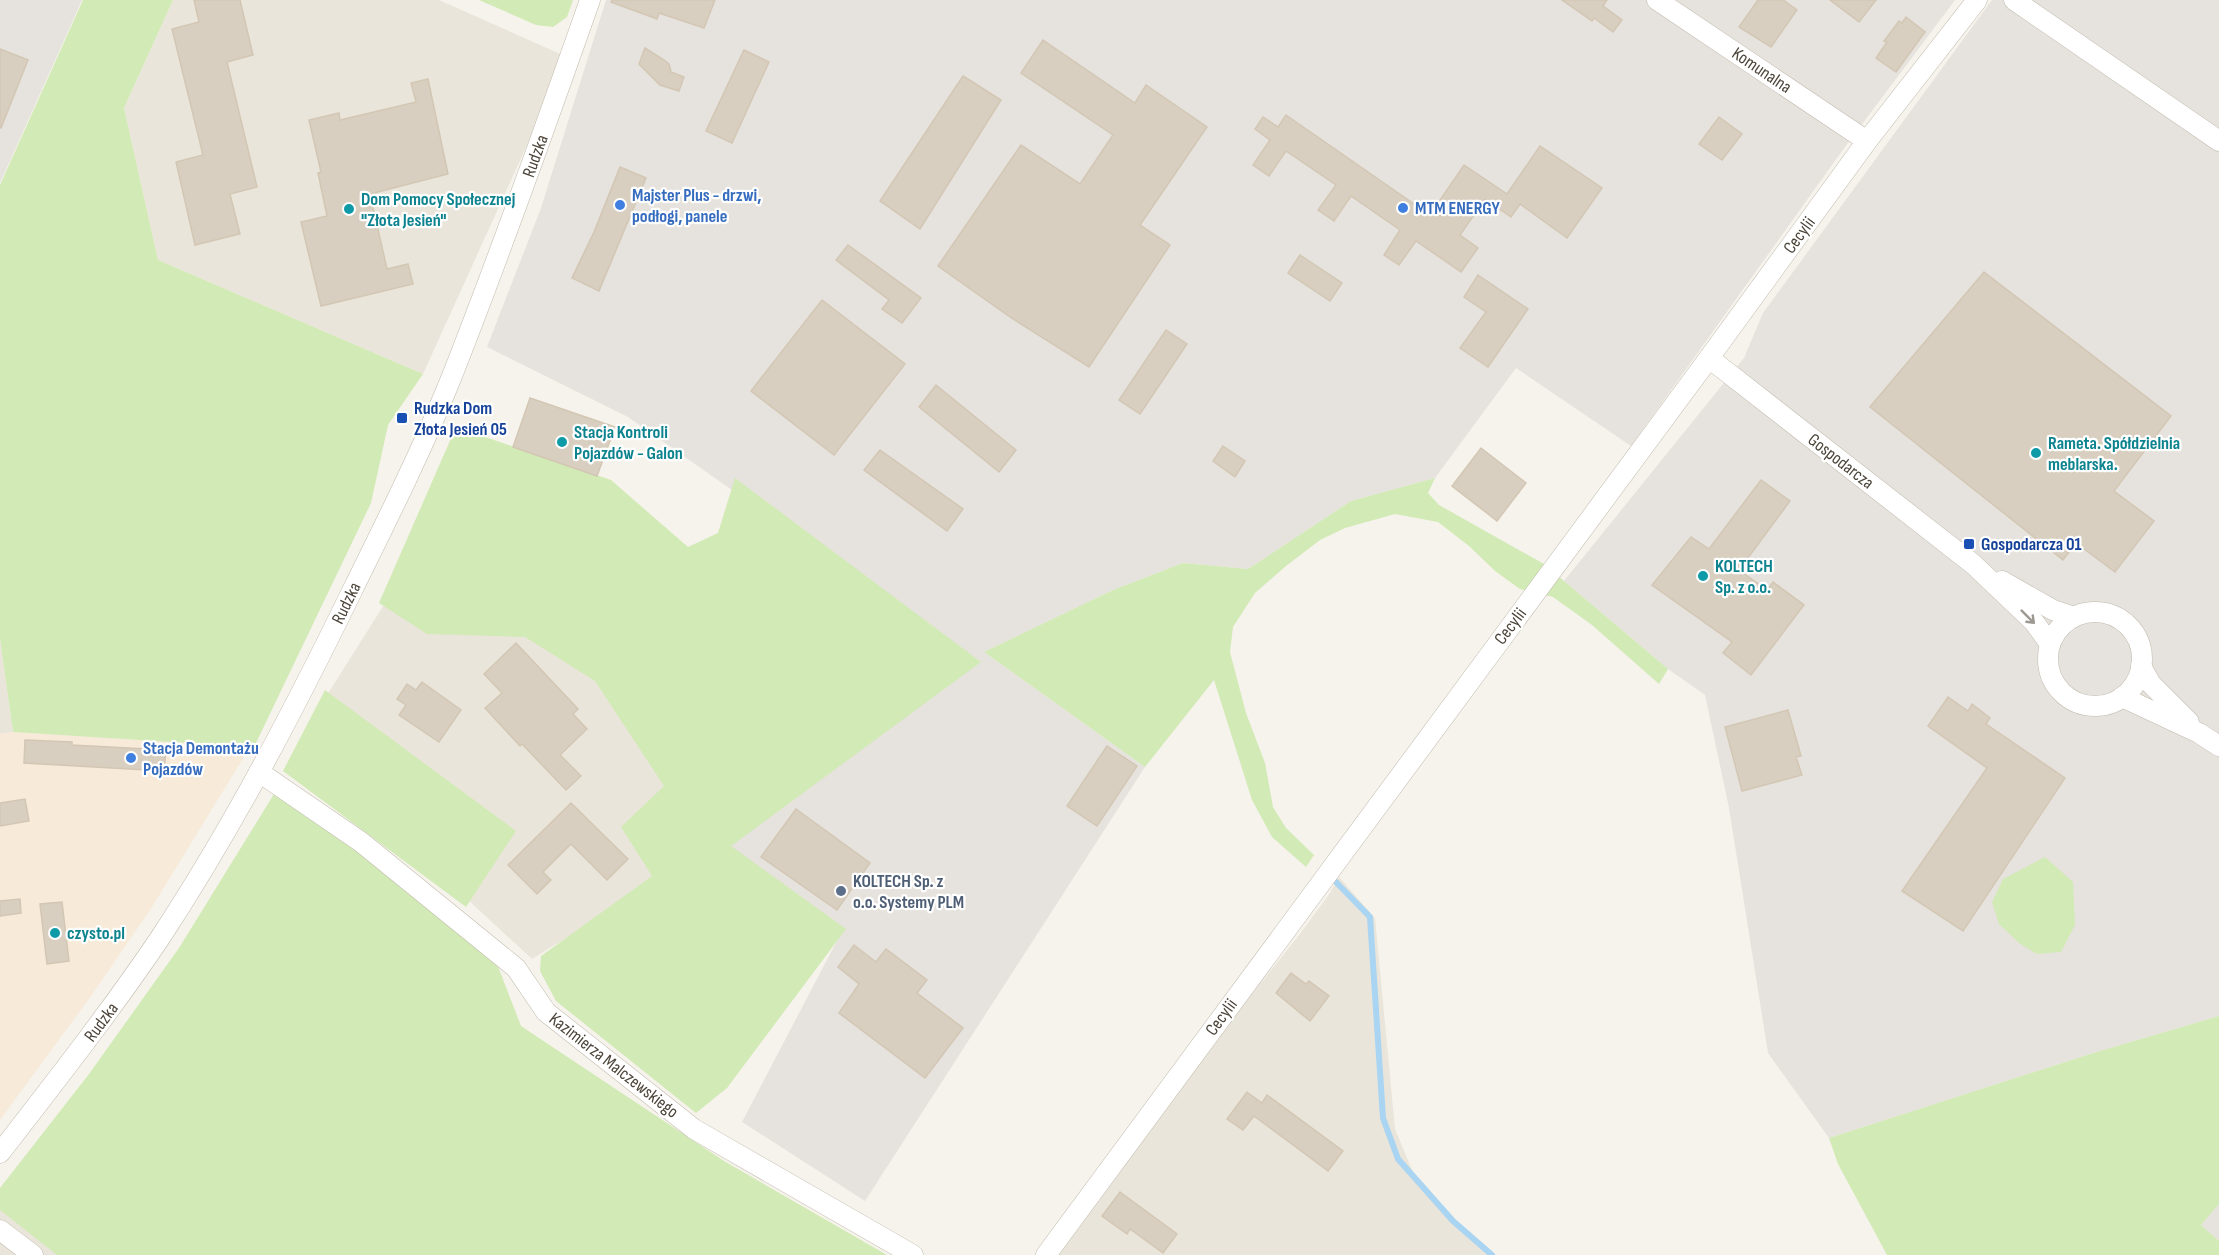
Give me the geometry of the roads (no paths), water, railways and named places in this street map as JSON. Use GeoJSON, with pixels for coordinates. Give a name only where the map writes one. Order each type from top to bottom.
{"type":"FeatureCollection","features":[{"type":"Feature","properties":{"kind":"street","name":"Rudzka"},"geometry":{"type":"LineString","coordinates":[[0,1153],[119,998],[162,935],[259,772],[312,674],[403,487],[444,393],[518,204],[590,0]]}},
{"type":"Feature","properties":{"kind":"street","name":"Komunalna"},"geometry":{"type":"LineString","coordinates":[[1657,0],[1867,141]]}},
{"type":"Feature","properties":{"kind":"street","name":"Cecylii"},"geometry":{"type":"LineString","coordinates":[[1046,1255],[1867,141],[1977,0]]}},
{"type":"Feature","properties":{"kind":"street"},"geometry":{"type":"LineString","coordinates":[[2013,0],[2219,141]]}},
{"type":"Feature","properties":{"kind":"street","name":"Gospodarcza"},"geometry":{"type":"LineString","coordinates":[[1709,358],[1973,564],[2034,622],[2050,644]]}},
{"type":"Feature","properties":{"kind":"street","name":"Gospodarcza"},"geometry":{"type":"LineString","coordinates":[[1973,564],[2053,610],[2074,617],[2095,612],[2122,621],[2132,631],[2139,644],[2141,666],[2151,684],[2199,733]]}},
{"type":"Feature","properties":{"kind":"street"},"geometry":{"type":"LineString","coordinates":[[2074,617],[2062,626],[2050,644],[2048,658],[2050,673],[2056,686],[2067,697],[2094,706],[2109,704],[2122,697],[2136,681],[2141,666]]}},
{"type":"Feature","properties":{"kind":"street","name":"Gospodarcza"},"geometry":{"type":"LineString","coordinates":[[2122,697],[2199,733],[2219,746]]}},
{"type":"Feature","properties":{"kind":"street","name":"Kazimierza Malczewskiego"},"geometry":{"type":"LineString","coordinates":[[259,772],[361,842],[516,968],[546,1012],[694,1129],[913,1255]]}},
{"type":"Feature","properties":{"kind":"street"},"geometry":{"type":"LineString","coordinates":[[0,1230],[33,1255]]}},
{"type":"Feature","properties":{"kind":"waterway"},"geometry":{"type":"LineString","coordinates":[[1335,881],[1370,917],[1383,1118],[1398,1159],[1453,1221],[1492,1255]]}},
{"type":"Feature","properties":{"kind":"place","name":"Majster Plus - drzwi, podłogi, panele"},"geometry":{"type":"Point","coordinates":[620,205]}},
{"type":"Feature","properties":{"kind":"place","name":"MTM ENERGY"},"geometry":{"type":"Point","coordinates":[1403,208]}},
{"type":"Feature","properties":{"kind":"place","name":"Dom Pomocy Społecznej \"Złota Jesień\""},"geometry":{"type":"Point","coordinates":[349,209]}},
{"type":"Feature","properties":{"kind":"place","name":"Rudzka Dom Złota Jesień 05"},"geometry":{"type":"Point","coordinates":[402,418]}},
{"type":"Feature","properties":{"kind":"place","name":"Stacja Kontroli Pojazdów - Galon"},"geometry":{"type":"Point","coordinates":[562,442]}},
{"type":"Feature","properties":{"kind":"place","name":"Rameta. Spółdzielnia meblarska."},"geometry":{"type":"Point","coordinates":[2036,453]}},
{"type":"Feature","properties":{"kind":"place","name":"Gospodarcza 01"},"geometry":{"type":"Point","coordinates":[1969,544]}},
{"type":"Feature","properties":{"kind":"place","name":"KOLTECH Sp. z o.o."},"geometry":{"type":"Point","coordinates":[1703,576]}},
{"type":"Feature","properties":{"kind":"place","name":"Stacja Demontażu Pojazdów"},"geometry":{"type":"Point","coordinates":[131,758]}},
{"type":"Feature","properties":{"kind":"place","name":"KOLTECH Sp. z o.o. Systemy PLM"},"geometry":{"type":"Point","coordinates":[841,891]}},
{"type":"Feature","properties":{"kind":"place","name":"czysto.pl"},"geometry":{"type":"Point","coordinates":[55,933]}}]}
